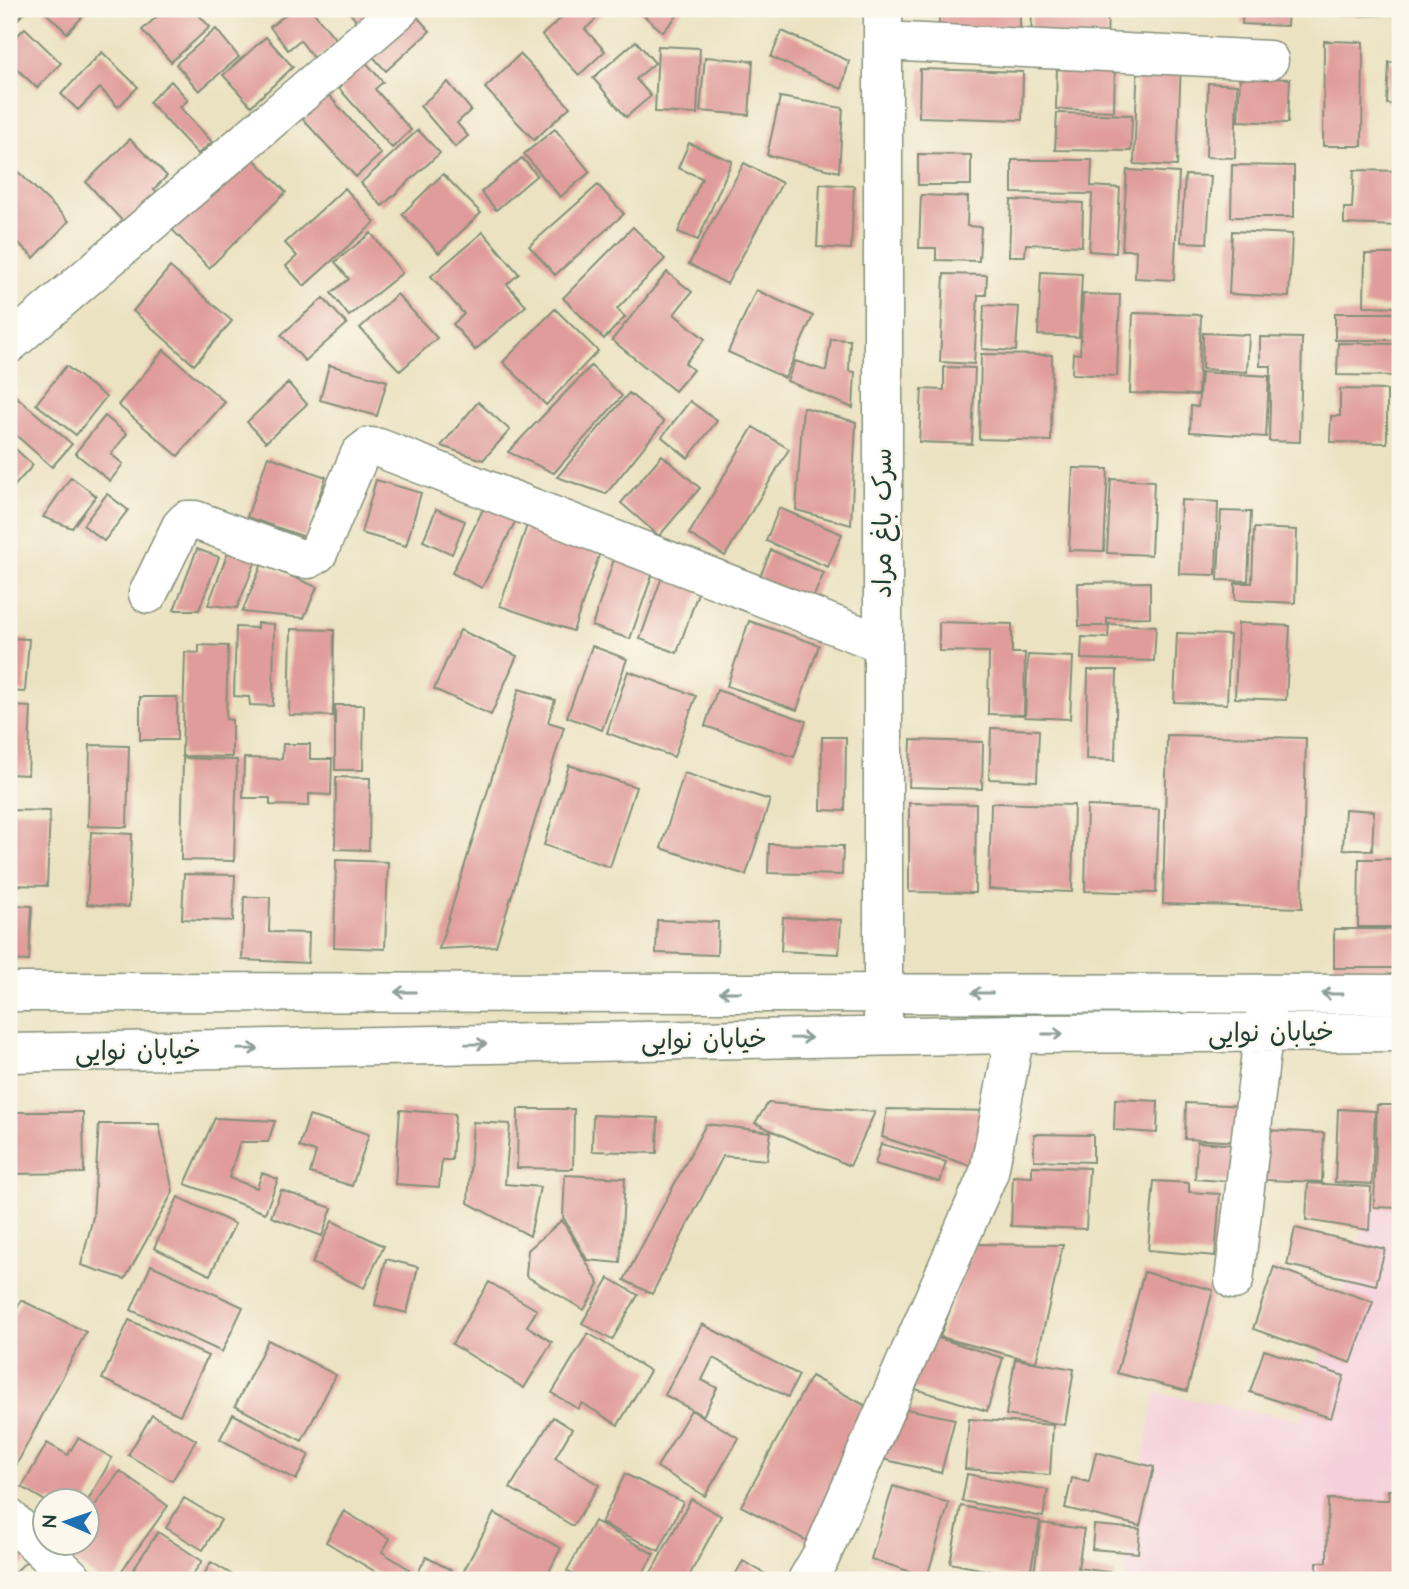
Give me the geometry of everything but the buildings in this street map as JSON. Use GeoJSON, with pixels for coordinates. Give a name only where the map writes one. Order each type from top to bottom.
{"type":"FeatureCollection","features":[{"type":"Feature","properties":{"kind":"street"},"geometry":{"type":"LineString","coordinates":[[9,344],[400,9]]}},
{"type":"Feature","properties":{"kind":"street"},"geometry":{"type":"LineString","coordinates":[[883,25],[1269,60]]}},
{"type":"Feature","properties":{"kind":"street","name":"سرک باغ مراد"},"geometry":{"type":"LineString","coordinates":[[883,25],[883,1037]]}},
{"type":"Feature","properties":{"kind":"street"},"geometry":{"type":"LineString","coordinates":[[148,594],[181,526],[187,520],[195,520],[299,558],[309,559],[318,553],[360,454],[369,447],[379,447],[883,644]]}},
{"type":"Feature","properties":{"kind":"street","name":"خیابان نوایی"},"geometry":{"type":"LineString","coordinates":[[9,992],[1400,994]]}},
{"type":"Feature","properties":{"kind":"street"},"geometry":{"type":"LineString","coordinates":[[1234,1280],[1268,994]]}},
{"type":"Feature","properties":{"kind":"street","name":"خیابان نوایی"},"geometry":{"type":"LineString","coordinates":[[9,1053],[1015,1034],[1400,1032]]}},
{"type":"Feature","properties":{"kind":"street"},"geometry":{"type":"LineString","coordinates":[[807,1580],[821,1556],[989,1172],[1015,1034]]}},
{"type":"Feature","properties":{"kind":"street"},"geometry":{"type":"LineString","coordinates":[[9,1518],[75,1580]]}},
{"type":"Feature","properties":{"kind":"shaded area"},"geometry":{"type":"Polygon","coordinates":[[[1400,1199],[1400,1580],[1123,1580],[1155,1393],[1301,1420],[1372,1200],[1400,1199]]]}}]}
